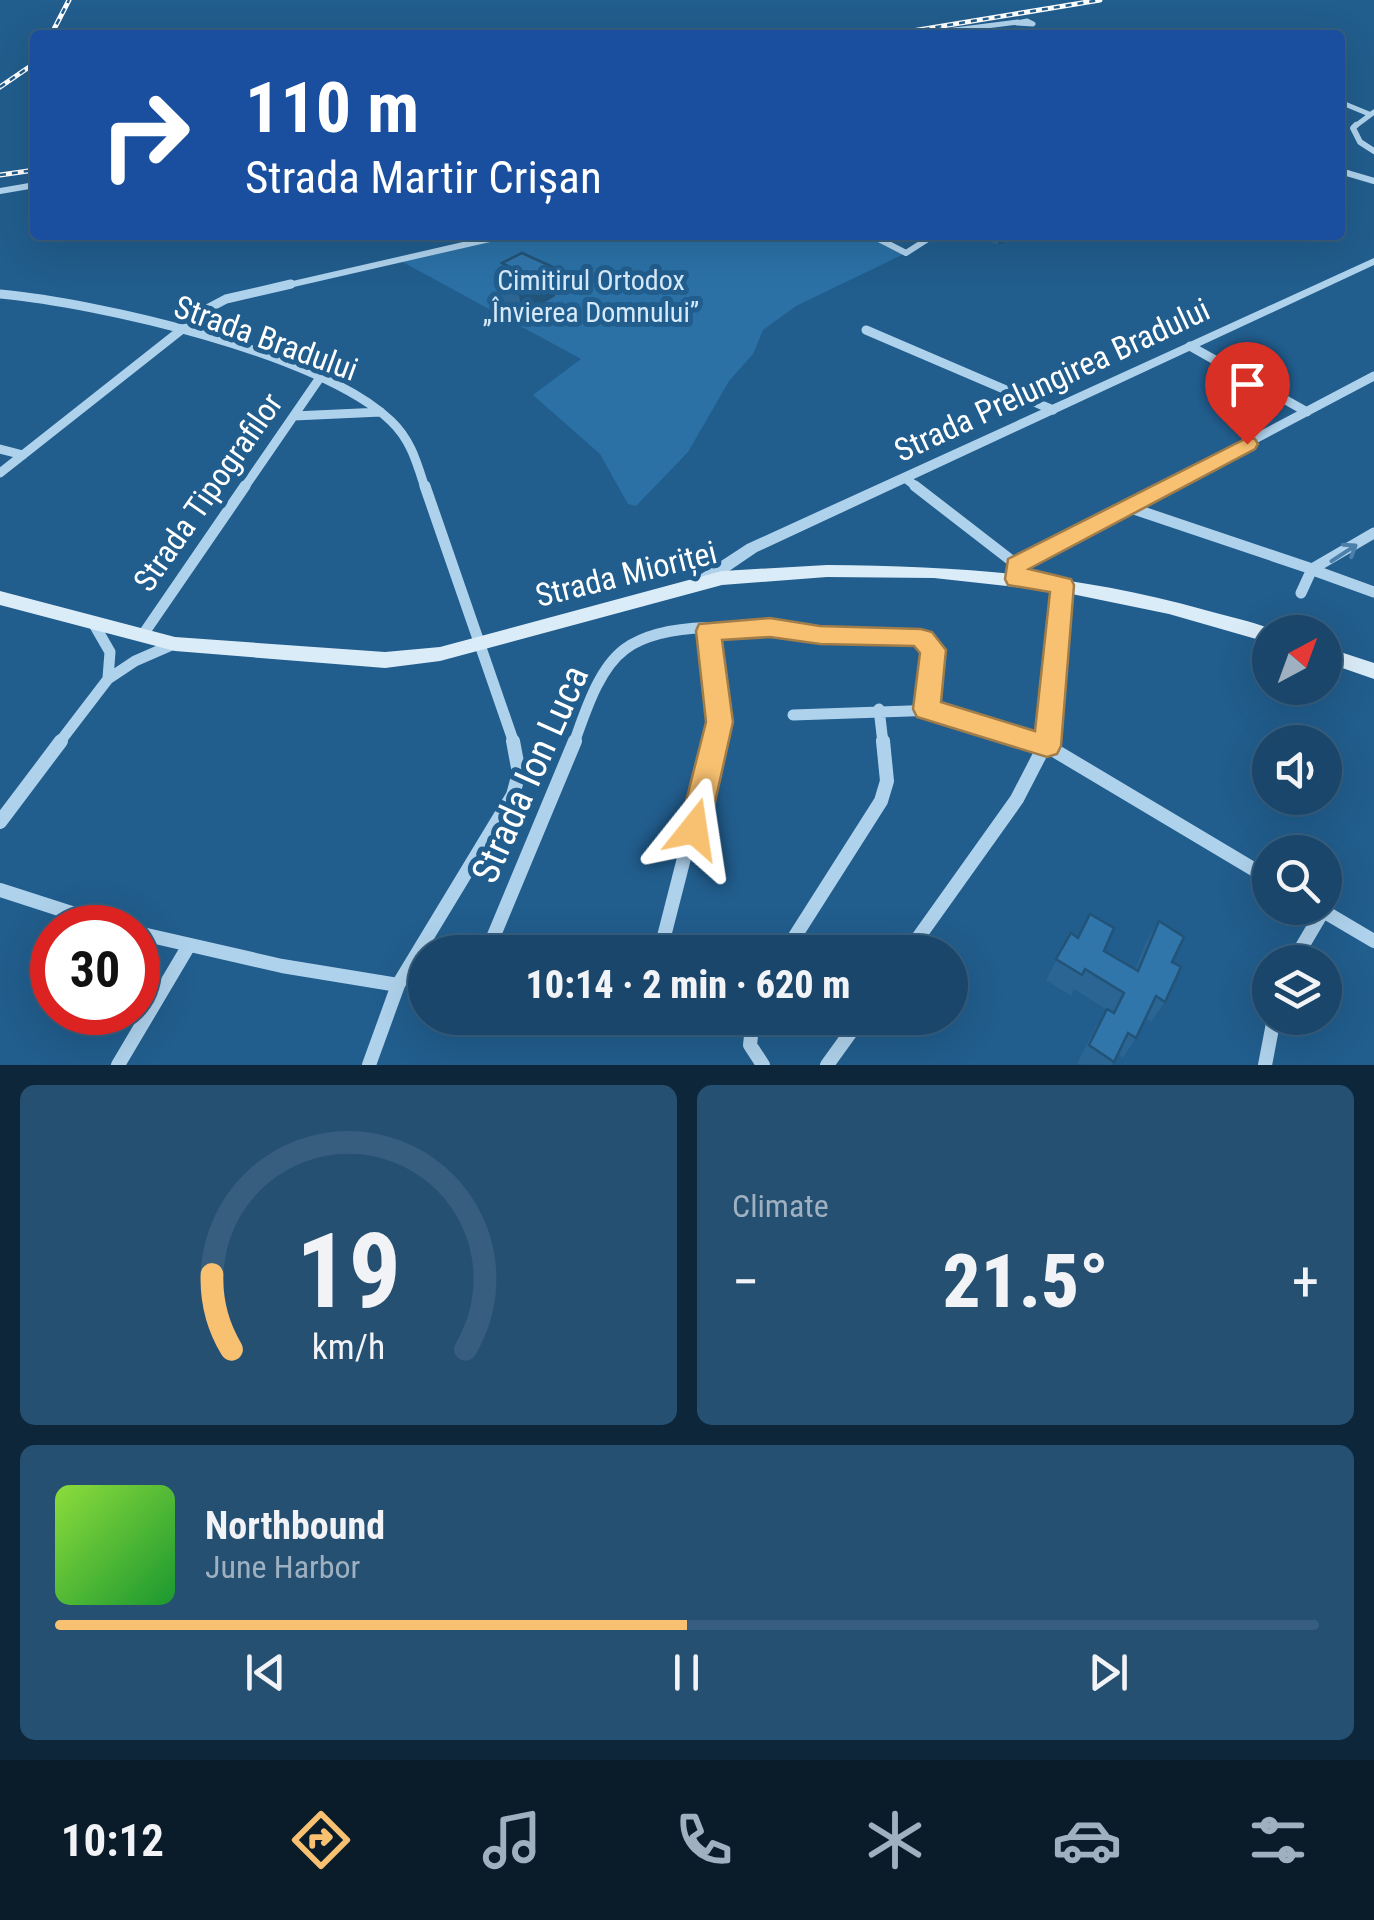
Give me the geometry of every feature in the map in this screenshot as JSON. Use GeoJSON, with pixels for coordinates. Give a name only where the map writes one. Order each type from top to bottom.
{"type":"FeatureCollection","features":[{"type":"Feature","properties":{"kind":"main road","name":"Strada Mioriței"},"geometry":{"type":"LineString","coordinates":[[0,598],[175,644],[384,660],[414,659],[701,582],[762,574],[880,570],[1017,572],[1252,631]]}},
{"type":"Feature","properties":{"kind":"main road"},"geometry":{"type":"LineString","coordinates":[[1342,660],[1374,671]]}},
{"type":"Feature","properties":{"kind":"street"},"geometry":{"type":"LineString","coordinates":[[955,30],[1003,23],[1022,24],[1029,30]]}},
{"type":"Feature","properties":{"kind":"street"},"geometry":{"type":"LineString","coordinates":[[1345,104],[1372,113]]}},
{"type":"Feature","properties":{"kind":"street"},"geometry":{"type":"LineString","coordinates":[[1372,113],[1355,123],[1354,132],[1374,152]]}},
{"type":"Feature","properties":{"kind":"street"},"geometry":{"type":"LineString","coordinates":[[1345,172],[1374,181]]}},
{"type":"Feature","properties":{"kind":"street"},"geometry":{"type":"LineString","coordinates":[[0,191],[30,186]]}},
{"type":"Feature","properties":{"kind":"street"},"geometry":{"type":"LineString","coordinates":[[0,473],[209,308],[242,294],[485,240]]}},
{"type":"Feature","properties":{"kind":"street"},"geometry":{"type":"LineString","coordinates":[[881,240],[906,253],[926,240]]}},
{"type":"Feature","properties":{"kind":"street","name":"Strada Prelungirea Bradului"},"geometry":{"type":"LineString","coordinates":[[701,582],[752,548],[1373,262]]}},
{"type":"Feature","properties":{"kind":"street","name":"Strada Bradului"},"geometry":{"type":"LineString","coordinates":[[0,294],[46,298],[181,330],[318,379],[381,412],[410,444],[479,643]]}},
{"type":"Feature","properties":{"kind":"street"},"geometry":{"type":"LineString","coordinates":[[866,330],[1053,410]]}},
{"type":"Feature","properties":{"kind":"street"},"geometry":{"type":"LineString","coordinates":[[1190,346],[1307,412]]}},
{"type":"Feature","properties":{"kind":"street"},"geometry":{"type":"LineString","coordinates":[[905,478],[1017,572],[1128,507],[1374,376]]}},
{"type":"Feature","properties":{"kind":"street","name":"Strada Tipografilor"},"geometry":{"type":"LineString","coordinates":[[142,636],[318,379]]}},
{"type":"Feature","properties":{"kind":"street"},"geometry":{"type":"LineString","coordinates":[[294,416],[381,412]]}},
{"type":"Feature","properties":{"kind":"street"},"geometry":{"type":"LineString","coordinates":[[0,448],[23,455]]}},
{"type":"Feature","properties":{"kind":"street"},"geometry":{"type":"LineString","coordinates":[[1128,507],[1374,592]]}},
{"type":"Feature","properties":{"kind":"street"},"geometry":{"type":"LineString","coordinates":[[1301,593],[1312,569],[1374,533]]}},
{"type":"Feature","properties":{"kind":"street"},"geometry":{"type":"LineString","coordinates":[[752,548],[751,561],[762,574]]}},
{"type":"Feature","properties":{"kind":"street"},"geometry":{"type":"LineString","coordinates":[[920,935],[1017,799],[1047,746],[1062,585]]}},
{"type":"Feature","properties":{"kind":"street"},"geometry":{"type":"LineString","coordinates":[[95,626],[110,652],[108,680]]}},
{"type":"Feature","properties":{"kind":"street"},"geometry":{"type":"LineString","coordinates":[[664,935],[717,736],[719,698],[708,631],[770,628],[820,635],[923,639],[934,650],[927,709]]}},
{"type":"Feature","properties":{"kind":"street","name":"Strada Ion Luca"},"geometry":{"type":"LineString","coordinates":[[494,935],[598,688],[620,653],[639,641],[666,634],[708,631]]}},
{"type":"Feature","properties":{"kind":"street","name":"Strada Ion Luca"},"geometry":{"type":"LineString","coordinates":[[369,1065],[398,985],[513,795],[519,773],[516,750],[479,643]]}},
{"type":"Feature","properties":{"kind":"street","name":"Strada Tipografilor"},"geometry":{"type":"LineString","coordinates":[[0,822],[108,680],[135,660],[175,644]]}},
{"type":"Feature","properties":{"kind":"street"},"geometry":{"type":"LineString","coordinates":[[793,715],[927,709],[1047,746],[1252,868]]}},
{"type":"Feature","properties":{"kind":"street"},"geometry":{"type":"LineString","coordinates":[[797,935],[881,801],[887,781],[879,710]]}},
{"type":"Feature","properties":{"kind":"street"},"geometry":{"type":"LineString","coordinates":[[0,890],[47,905]]}},
{"type":"Feature","properties":{"kind":"street"},"geometry":{"type":"LineString","coordinates":[[1342,922],[1374,941]]}},
{"type":"Feature","properties":{"kind":"street"},"geometry":{"type":"LineString","coordinates":[[160,939],[398,985]]}},
{"type":"Feature","properties":{"kind":"street"},"geometry":{"type":"LineString","coordinates":[[118,1065],[188,947]]}},
{"type":"Feature","properties":{"kind":"street"},"geometry":{"type":"LineString","coordinates":[[751,1035],[750,1045],[763,1065]]}},
{"type":"Feature","properties":{"kind":"street"},"geometry":{"type":"LineString","coordinates":[[827,1065],[849,1035]]}},
{"type":"Feature","properties":{"kind":"street"},"geometry":{"type":"LineString","coordinates":[[1265,1065],[1271,1035]]}},
{"type":"Feature","properties":{"kind":"green space","name":"Cimitirul Ortodox „Învierea Domnului”"},"geometry":{"type":"Polygon","coordinates":[[[493,240],[881,240],[906,253],[796,306],[763,330],[753,354],[729,381],[688,452],[636,506],[628,504],[600,454],[533,395],[581,359],[399,260],[493,240]]]}},
{"type":"Feature","properties":{"kind":"building"},"geometry":{"type":"Polygon","coordinates":[[[522,253],[555,268],[548,273],[553,275],[519,294],[498,283],[520,272],[502,263],[522,253]]]}},
{"type":"Feature","properties":{"kind":"building"},"geometry":{"type":"Polygon","coordinates":[[[1090,914],[1114,928],[1104,951],[1138,971],[1159,921],[1184,937],[1172,962],[1181,967],[1165,1002],[1156,996],[1136,1038],[1128,1033],[1114,1062],[1089,1045],[1107,1009],[1114,1013],[1124,993],[1085,969],[1082,975],[1056,959],[1071,933],[1078,938],[1090,914]]]}},
{"type":"Feature","properties":{"kind":"railway"},"geometry":{"type":"LineString","coordinates":[[54,30],[69,0]]}},
{"type":"Feature","properties":{"kind":"railway"},"geometry":{"type":"LineString","coordinates":[[918,30],[1100,0]]}},
{"type":"Feature","properties":{"kind":"railway"},"geometry":{"type":"LineString","coordinates":[[0,87],[30,66]]}},
{"type":"Feature","properties":{"kind":"railway"},"geometry":{"type":"LineString","coordinates":[[0,175],[30,171]]}},
{"type":"Feature","properties":{"kind":"route"},"geometry":{"type":"LineString","coordinates":[[694,829],[719,722],[708,631],[770,628],[820,635],[923,639],[934,650],[927,709],[1047,746],[1062,585],[1017,579],[1017,565],[1247,444]]}}]}
